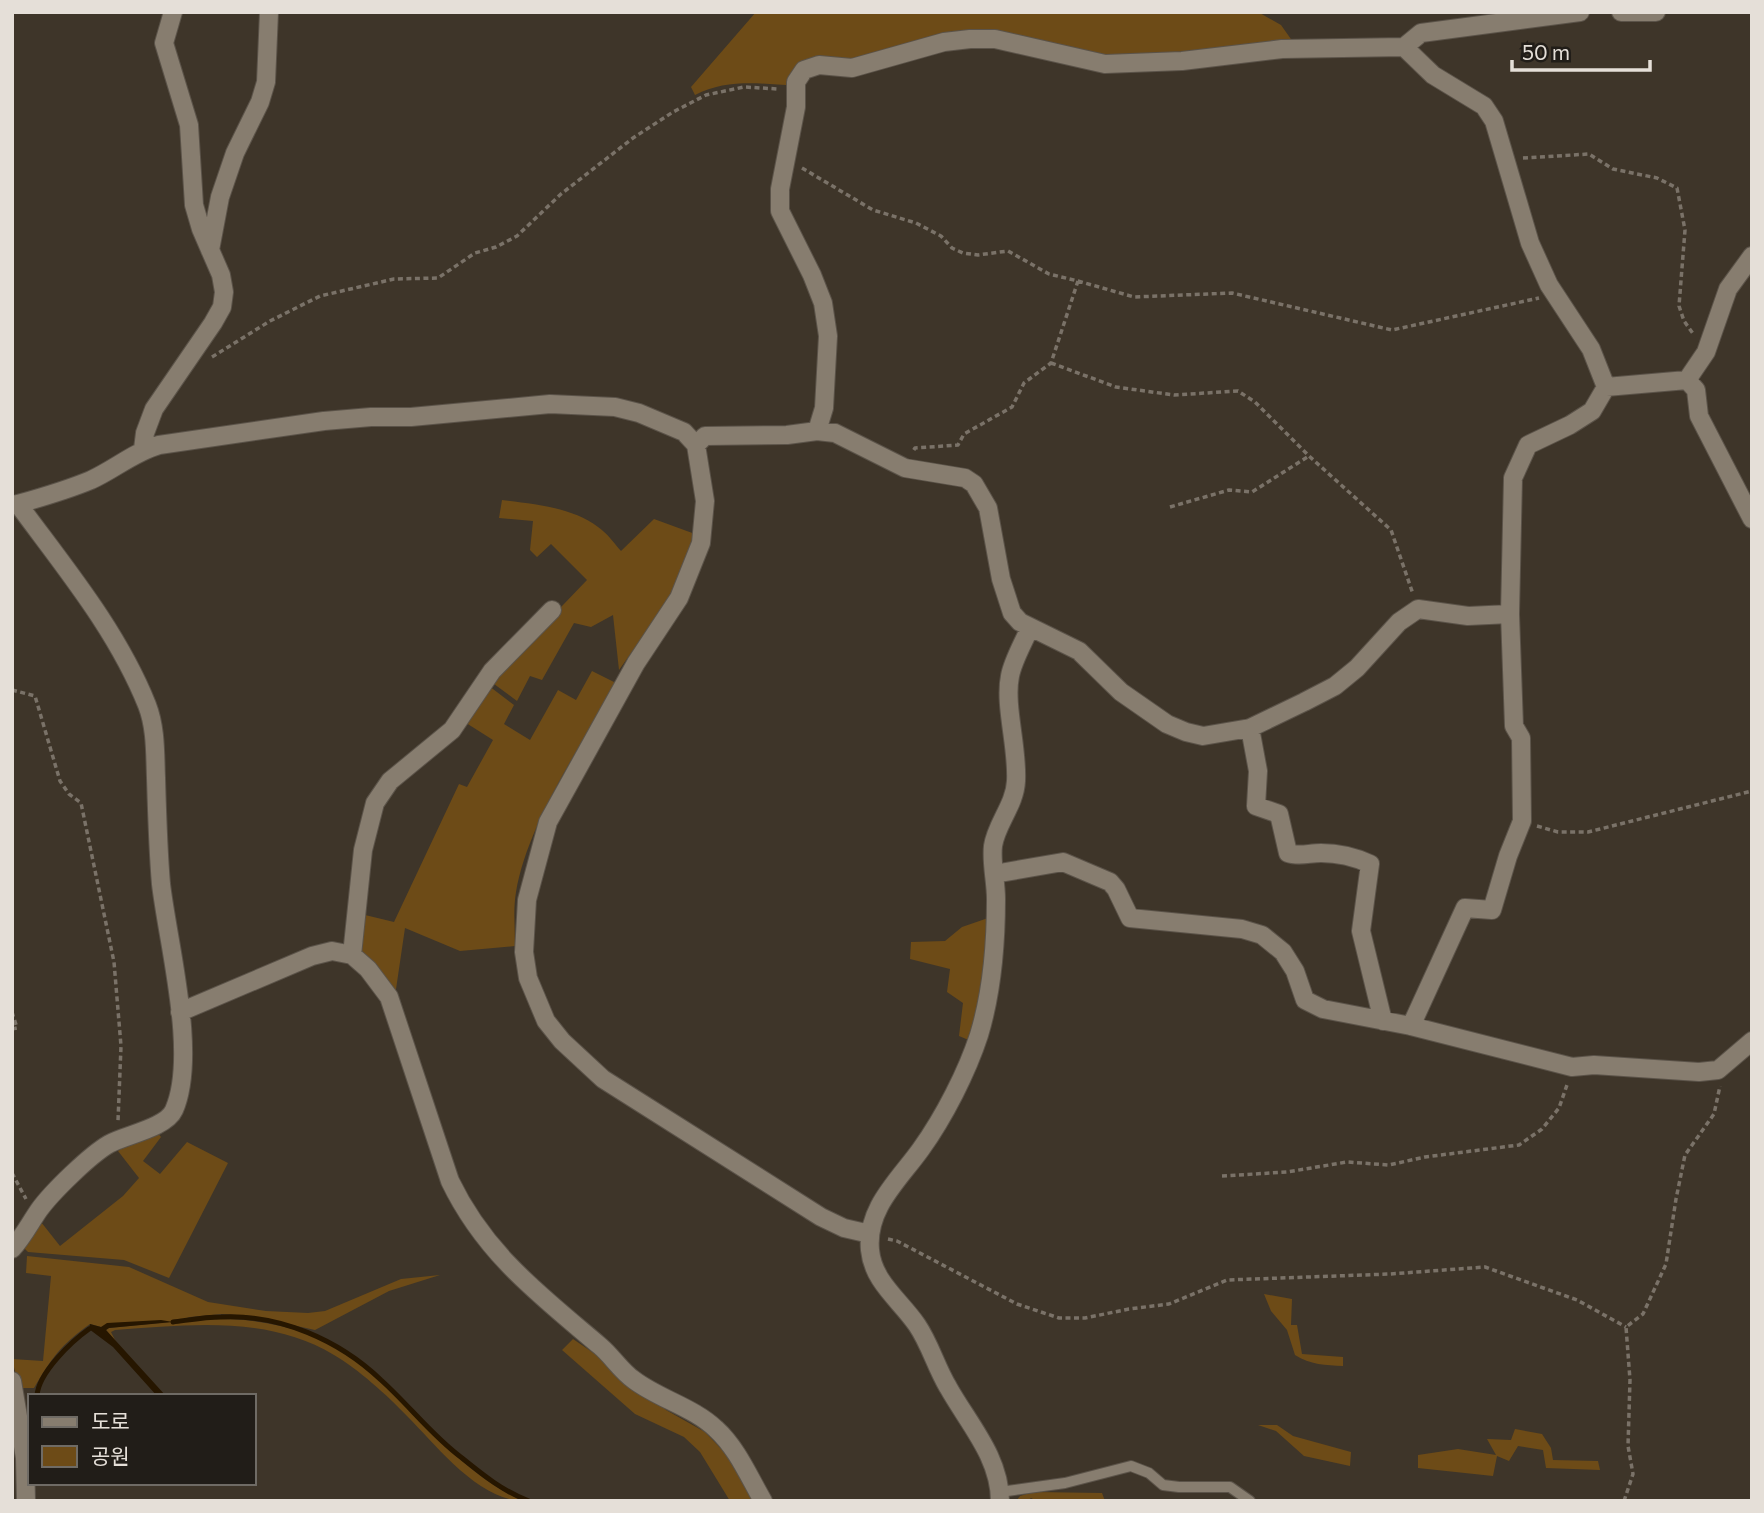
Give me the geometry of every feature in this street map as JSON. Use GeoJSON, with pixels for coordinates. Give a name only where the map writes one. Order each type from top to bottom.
{"type":"FeatureCollection","features":[{"type":"Feature","properties":{"kind":"street"},"geometry":{"type":"LineString","coordinates":[[143,449],[145,433],[154,409],[222,307],[224,292],[221,275],[194,205],[189,125],[164,43],[173,12]]}},
{"type":"Feature","properties":{"kind":"street"},"geometry":{"type":"LineString","coordinates":[[210,250],[223,186],[266,82],[269,12]]}},
{"type":"Feature","properties":{"kind":"street"},"geometry":{"type":"LineString","coordinates":[[817,431],[824,408],[828,336],[823,303],[780,211],[780,189],[796,107],[796,82],[804,70],[819,65],[852,68],[944,42],[970,39],[995,39],[1105,64],[1182,61],[1282,50],[1404,47],[1421,33],[1580,12]]}},
{"type":"Feature","properties":{"kind":"street"},"geometry":{"type":"LineString","coordinates":[[1621,12],[1656,12]]}},
{"type":"Feature","properties":{"kind":"street"},"geometry":{"type":"LineString","coordinates":[[1404,47],[1433,75],[1484,106],[1494,121],[1530,243],[1555,293],[1591,349],[1606,387]]}},
{"type":"Feature","properties":{"kind":"street"},"geometry":{"type":"LineString","coordinates":[[1687,380],[1706,352],[1728,289],[1752,256]]}},
{"type":"Feature","properties":{"kind":"street"},"geometry":{"type":"LineString","coordinates":[[1606,387],[1687,380]]}},
{"type":"Feature","properties":{"kind":"street"},"geometry":{"type":"LineString","coordinates":[[1687,380],[1696,390],[1699,416],[1752,519]]}},
{"type":"Feature","properties":{"kind":"street"},"geometry":{"type":"LineString","coordinates":[[1412,1026],[1465,908],[1492,911],[1508,856],[1522,821],[1521,738],[1514,726],[1510,614],[1513,478],[1528,445],[1592,411],[1606,387]]}},
{"type":"Feature","properties":{"kind":"street"},"geometry":{"type":"LineString","coordinates":[[12,1249],[41,1207],[77,1171],[108,1145],[157,1125],[173,1113],[181,1084],[180,1012],[161,884],[154,734],[148,707],[130,667],[108,629],[15,504],[64,491],[93,479],[143,449],[159,445],[324,421],[411,417],[550,404],[615,407],[639,413],[684,432],[696,446],[705,501],[701,543],[680,598],[636,663],[548,822],[527,900],[524,952],[528,978],[546,1021],[562,1041],[603,1079],[821,1217],[844,1228],[870,1234]]}},
{"type":"Feature","properties":{"kind":"street"},"geometry":{"type":"LineString","coordinates":[[696,446],[705,436],[787,435],[817,431],[835,433],[905,468],[965,478],[974,484],[988,508],[1001,579],[1012,613],[1020,622],[1079,651],[1121,692],[1167,724],[1203,736],[1250,728],[1335,686],[1357,668],[1399,622],[1418,609],[1468,616],[1510,614]]}},
{"type":"Feature","properties":{"kind":"street"},"geometry":{"type":"LineString","coordinates":[[352,955],[363,850],[375,803],[390,781],[452,730],[492,671],[552,610]]}},
{"type":"Feature","properties":{"kind":"street"},"geometry":{"type":"LineString","coordinates":[[1000,1496],[995,1467],[947,1386],[928,1343],[916,1323],[888,1292],[877,1271],[870,1252],[870,1234],[877,1210],[889,1188],[922,1148],[953,1094],[978,1036],[987,999],[996,936],[993,844],[1016,786],[1017,758],[1009,697],[1010,675],[1030,627]]}},
{"type":"Feature","properties":{"kind":"street"},"geometry":{"type":"LineString","coordinates":[[1250,728],[1258,771],[1256,806],[1279,814],[1288,853],[1296,856],[1325,853],[1370,864],[1361,930],[1383,1021]]}},
{"type":"Feature","properties":{"kind":"street"},"geometry":{"type":"LineString","coordinates":[[994,874],[1063,862],[1110,882],[1130,918],[1242,929],[1262,935],[1283,952],[1295,971],[1305,1000],[1323,1009],[1412,1026],[1572,1067],[1617,1066],[1699,1072],[1718,1070],[1752,1041]]}},
{"type":"Feature","properties":{"kind":"street"},"geometry":{"type":"LineString","coordinates":[[180,1012],[312,956],[332,951],[352,955],[369,969],[389,997],[450,1181],[463,1209],[491,1247],[519,1276],[606,1351],[632,1379],[716,1429],[733,1449],[763,1501]]}},
{"type":"Feature","properties":{"kind":"street"},"geometry":{"type":"LineString","coordinates":[[12,1381],[25,1458],[26,1501]]}},
{"type":"Feature","properties":{"kind":"lane"},"geometry":{"type":"LineString","coordinates":[[1000,1496],[1131,1466],[1149,1473],[1163,1485],[1179,1488],[1230,1487],[1250,1501]]}},
{"type":"Feature","properties":{"kind":"path"},"geometry":{"type":"LineString","coordinates":[[205,361],[270,321],[320,296],[394,279],[438,278],[475,253],[496,247],[517,236],[591,169],[673,112],[706,95],[744,87],[796,90]]}},
{"type":"Feature","properties":{"kind":"path"},"geometry":{"type":"LineString","coordinates":[[1503,148],[1519,158],[1589,154],[1613,169],[1657,178],[1677,188],[1685,230],[1679,306],[1684,321],[1706,352]]}},
{"type":"Feature","properties":{"kind":"path"},"geometry":{"type":"LineString","coordinates":[[787,159],[873,210],[916,223],[941,236],[952,248],[963,253],[978,255],[1007,251],[1049,274],[1134,297],[1232,293],[1392,330],[1519,304],[1555,293]]}},
{"type":"Feature","properties":{"kind":"path"},"geometry":{"type":"LineString","coordinates":[[905,468],[915,448],[958,444],[964,434],[1012,407],[1024,383],[1051,363],[1078,281]]}},
{"type":"Feature","properties":{"kind":"path"},"geometry":{"type":"LineString","coordinates":[[1051,363],[1116,387],[1174,395],[1238,391],[1255,402],[1309,456],[1391,530],[1418,609]]}},
{"type":"Feature","properties":{"kind":"path"},"geometry":{"type":"LineString","coordinates":[[1170,507],[1229,490],[1252,492],[1309,456]]}},
{"type":"Feature","properties":{"kind":"path"},"geometry":{"type":"LineString","coordinates":[[12,690],[35,696],[60,781],[69,794],[81,803],[99,886],[114,962],[121,1046],[118,1121],[108,1145]]}},
{"type":"Feature","properties":{"kind":"path"},"geometry":{"type":"LineString","coordinates":[[1522,821],[1558,832],[1588,832],[1752,791]]}},
{"type":"Feature","properties":{"kind":"path"},"geometry":{"type":"LineString","coordinates":[[12,1012],[17,1028],[12,1030]]}},
{"type":"Feature","properties":{"kind":"path"},"geometry":{"type":"LineString","coordinates":[[1222,1176],[1287,1172],[1347,1162],[1389,1165],[1426,1157],[1519,1145],[1542,1129],[1559,1108],[1572,1067]]}},
{"type":"Feature","properties":{"kind":"path"},"geometry":{"type":"LineString","coordinates":[[1626,1327],[1643,1314],[1666,1264],[1675,1199],[1685,1155],[1714,1114],[1721,1089],[1718,1070]]}},
{"type":"Feature","properties":{"kind":"path"},"geometry":{"type":"LineString","coordinates":[[12,1173],[36,1216]]}},
{"type":"Feature","properties":{"kind":"path"},"geometry":{"type":"LineString","coordinates":[[870,1234],[897,1241],[1017,1304],[1059,1318],[1085,1318],[1169,1304],[1227,1280],[1390,1274],[1485,1266],[1577,1300],[1626,1327]]}},
{"type":"Feature","properties":{"kind":"path"},"geometry":{"type":"LineString","coordinates":[[1624,1501],[1633,1474],[1628,1446],[1630,1380],[1626,1327]]}},
{"type":"Feature","properties":{"kind":"green space"},"geometry":{"type":"Polygon","coordinates":[[[756,12],[1258,12],[1281,25],[1293,42],[1101,59],[993,36],[793,77],[786,85],[728,85],[695,95],[691,87],[756,12]]]}},
{"type":"Feature","properties":{"kind":"green space"},"geometry":{"type":"Polygon","coordinates":[[[502,500],[552,508],[588,520],[601,529],[621,551],[654,519],[695,534],[682,573],[665,605],[619,670],[613,615],[591,627],[574,623],[542,680],[530,676],[517,701],[490,681],[587,580],[551,544],[537,557],[530,550],[533,521],[499,518],[502,500]]]}},
{"type":"Feature","properties":{"kind":"green space"},"geometry":{"type":"Polygon","coordinates":[[[592,671],[616,683],[557,785],[532,839],[516,892],[515,946],[460,951],[405,928],[395,996],[358,952],[361,914],[394,922],[459,784],[467,787],[493,740],[463,721],[489,686],[514,705],[504,724],[530,740],[558,690],[576,700],[592,671]]]}},
{"type":"Feature","properties":{"kind":"green space"},"geometry":{"type":"Polygon","coordinates":[[[991,917],[992,937],[971,1041],[959,1036],[963,1003],[947,992],[950,969],[910,959],[911,942],[945,941],[962,927],[991,917]]]}},
{"type":"Feature","properties":{"kind":"green space"},"geometry":{"type":"Polygon","coordinates":[[[157,1132],[161,1137],[143,1161],[160,1174],[187,1142],[228,1163],[169,1278],[124,1260],[28,1252],[24,1248],[41,1222],[60,1246],[123,1196],[139,1178],[118,1151],[129,1143],[157,1132]]]}},
{"type":"Feature","properties":{"kind":"green space"},"geometry":{"type":"Polygon","coordinates":[[[27,1256],[129,1267],[208,1302],[266,1311],[308,1313],[325,1311],[401,1279],[440,1275],[389,1291],[315,1330],[252,1316],[222,1314],[177,1321],[220,1319],[260,1322],[299,1331],[331,1345],[386,1387],[464,1463],[493,1484],[524,1501],[507,1499],[475,1482],[445,1456],[381,1391],[343,1361],[308,1342],[282,1334],[255,1328],[171,1326],[115,1330],[111,1332],[116,1342],[106,1330],[109,1328],[169,1322],[101,1327],[90,1324],[58,1352],[34,1388],[19,1388],[12,1359],[43,1361],[51,1276],[26,1273],[27,1256]]]}},
{"type":"Feature","properties":{"kind":"green space"},"geometry":{"type":"Polygon","coordinates":[[[1264,1294],[1292,1299],[1291,1325],[1297,1325],[1302,1354],[1343,1357],[1343,1366],[1312,1363],[1295,1355],[1287,1330],[1271,1311],[1264,1294]]]}},
{"type":"Feature","properties":{"kind":"green space"},"geometry":{"type":"Polygon","coordinates":[[[573,1339],[598,1356],[636,1393],[658,1402],[666,1410],[705,1432],[726,1454],[753,1501],[730,1501],[700,1452],[684,1437],[635,1414],[562,1350],[573,1339]]]}},
{"type":"Feature","properties":{"kind":"green space"},"geometry":{"type":"Polygon","coordinates":[[[1258,1425],[1277,1425],[1293,1436],[1351,1452],[1350,1466],[1304,1456],[1276,1431],[1258,1425]]]}},
{"type":"Feature","properties":{"kind":"green space"},"geometry":{"type":"Polygon","coordinates":[[[1515,1429],[1542,1434],[1551,1448],[1553,1460],[1598,1461],[1600,1470],[1546,1468],[1543,1450],[1518,1446],[1509,1461],[1497,1456],[1493,1476],[1418,1468],[1418,1455],[1458,1449],[1496,1455],[1487,1439],[1511,1440],[1515,1429]]]}},
{"type":"Feature","properties":{"kind":"green space"},"geometry":{"type":"Polygon","coordinates":[[[1033,1492],[1102,1493],[1105,1501],[1037,1501],[1031,1498],[1027,1501],[1016,1501],[1020,1496],[1033,1492]]]}},
{"type":"Feature","properties":{"kind":"shaded area"},"geometry":{"type":"Polygon","coordinates":[[[161,1320],[173,1322],[106,1330],[164,1394],[155,1394],[113,1347],[89,1329],[90,1324],[101,1327],[107,1323],[161,1320]]]}},
{"type":"Feature","properties":{"kind":"waterway"},"geometry":{"type":"LineString","coordinates":[[173,1322],[243,1317],[286,1325],[327,1342],[364,1366],[441,1440],[486,1477],[529,1501]]}},
{"type":"Feature","properties":{"kind":"waterway"},"geometry":{"type":"LineString","coordinates":[[37,1394],[49,1368],[65,1349],[89,1329]]}}]}
